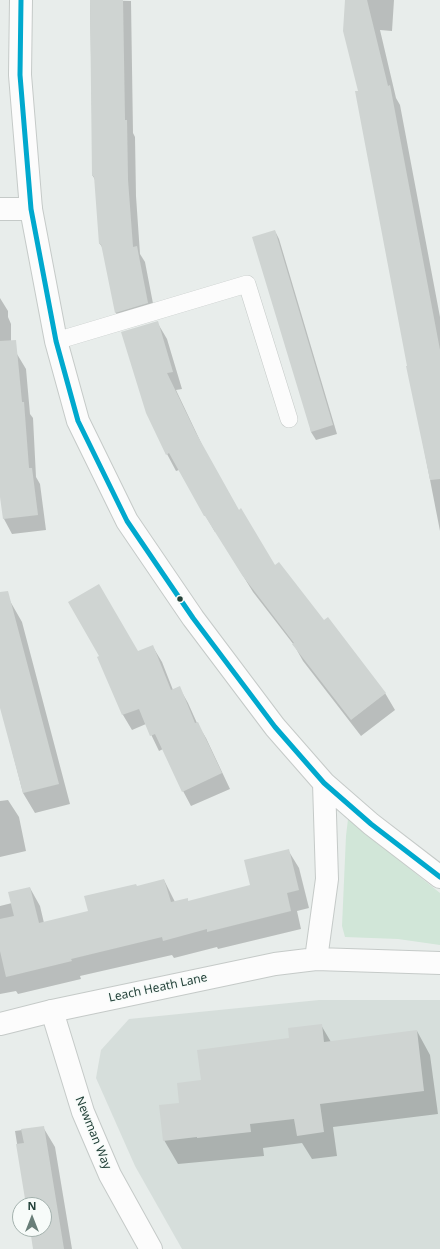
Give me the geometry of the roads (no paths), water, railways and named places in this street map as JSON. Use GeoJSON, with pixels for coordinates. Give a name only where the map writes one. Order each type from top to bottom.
{"type":"FeatureCollection","features":[{"type":"Feature","properties":{"kind":"street"},"geometry":{"type":"LineString","coordinates":[[21,0],[20,75],[31,210],[56,341],[78,421],[127,522],[197,624],[275,727],[324,783],[371,824],[440,877]]}},
{"type":"Feature","properties":{"kind":"street"},"geometry":{"type":"LineString","coordinates":[[0,209],[31,210]]}},
{"type":"Feature","properties":{"kind":"street"},"geometry":{"type":"LineString","coordinates":[[316,959],[327,879],[324,783]]}},
{"type":"Feature","properties":{"kind":"street","name":"Leach Heath Lane"},"geometry":{"type":"LineString","coordinates":[[0,1024],[52,1010],[275,964],[316,959],[440,964]]}},
{"type":"Feature","properties":{"kind":"street","name":"Newman Way"},"geometry":{"type":"LineString","coordinates":[[52,1010],[83,1112],[110,1175],[151,1249]]}},
{"type":"Feature","properties":{"kind":"lane"},"geometry":{"type":"LineString","coordinates":[[56,341],[247,284],[289,419]]}}]}
